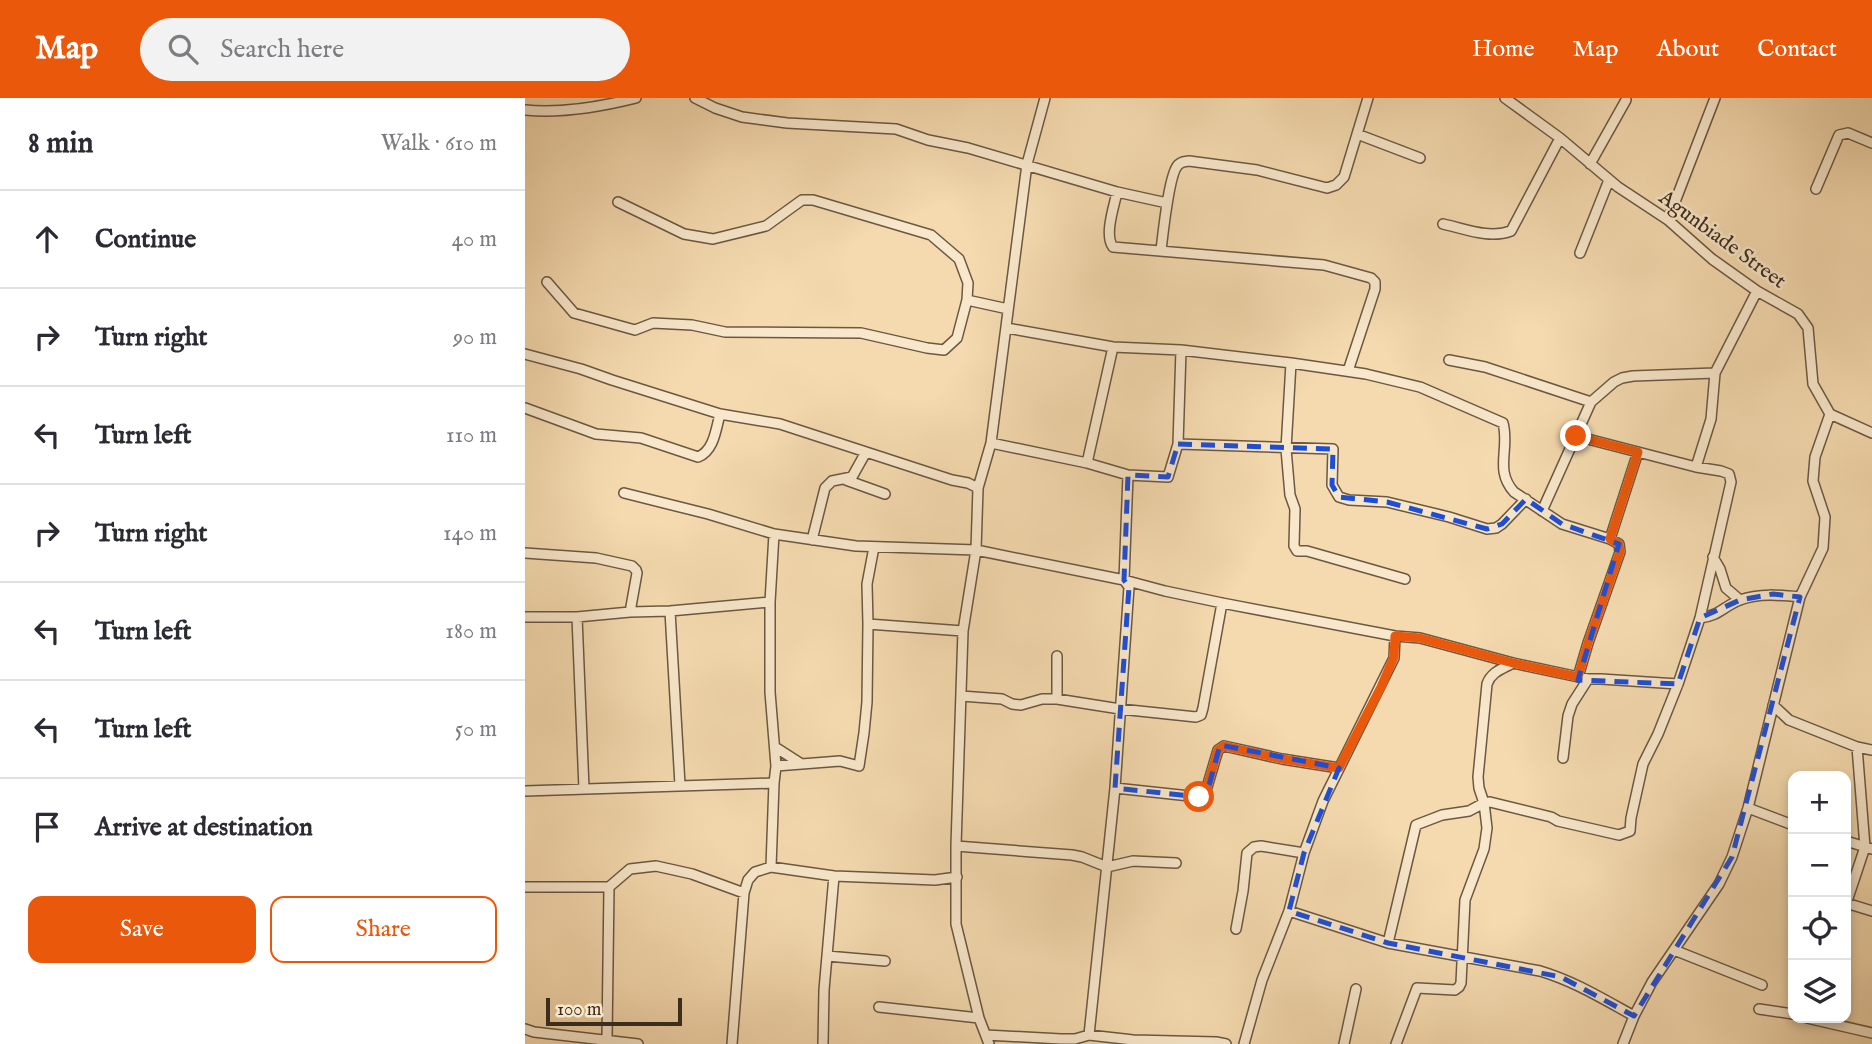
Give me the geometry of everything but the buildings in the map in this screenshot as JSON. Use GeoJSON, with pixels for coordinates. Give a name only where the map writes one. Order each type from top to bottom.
{"type":"FeatureCollection","features":[{"type":"Feature","properties":{"kind":"street"},"geometry":{"type":"LineString","coordinates":[[525,110],[557,111],[605,106],[636,98]]}},
{"type":"Feature","properties":{"kind":"street"},"geometry":{"type":"LineString","coordinates":[[695,98],[741,117],[787,123],[896,129],[928,140],[1027,164],[1117,192],[1167,203]]}},
{"type":"Feature","properties":{"kind":"street"},"geometry":{"type":"LineString","coordinates":[[1045,98],[1027,164],[991,443],[978,488],[976,550],[963,631],[956,924],[978,1018],[987,1039],[1061,1040],[1089,1035],[1133,1040],[1226,1044]]}},
{"type":"Feature","properties":{"kind":"street"},"geometry":{"type":"LineString","coordinates":[[1161,250],[1167,203],[1176,167],[1182,162],[1257,170],[1327,188],[1336,185],[1344,177],[1368,98]]}},
{"type":"Feature","properties":{"kind":"street","name":"Agunbiade Street"},"geometry":{"type":"LineString","coordinates":[[1506,98],[1560,138],[1609,180],[1668,220],[1712,259],[1757,291],[1798,314],[1808,328],[1813,384],[1829,414]]}},
{"type":"Feature","properties":{"kind":"street"},"geometry":{"type":"LineString","coordinates":[[1668,220],[1715,98]]}},
{"type":"Feature","properties":{"kind":"street"},"geometry":{"type":"LineString","coordinates":[[1590,164],[1626,100]]}},
{"type":"Feature","properties":{"kind":"street"},"geometry":{"type":"LineString","coordinates":[[1816,189],[1839,135],[1848,132],[1872,143]]}},
{"type":"Feature","properties":{"kind":"street"},"geometry":{"type":"LineString","coordinates":[[1357,134],[1420,158]]}},
{"type":"Feature","properties":{"kind":"street"},"geometry":{"type":"LineString","coordinates":[[1443,224],[1497,235],[1511,231],[1560,138]]}},
{"type":"Feature","properties":{"kind":"street"},"geometry":{"type":"LineString","coordinates":[[1580,253],[1609,180]]}},
{"type":"Feature","properties":{"kind":"street"},"geometry":{"type":"LineString","coordinates":[[1117,192],[1108,235],[1113,247],[1324,265],[1371,278],[1375,282],[1375,289],[1348,371]]}},
{"type":"Feature","properties":{"kind":"street"},"geometry":{"type":"LineString","coordinates":[[548,282],[574,313],[635,330],[653,323],[692,325],[725,332],[860,333],[944,350],[957,338],[967,300],[968,284],[959,259],[931,235],[813,200],[802,200],[766,226],[713,239],[684,234],[618,202]]}},
{"type":"Feature","properties":{"kind":"street"},"geometry":{"type":"LineString","coordinates":[[1696,467],[1711,419],[1715,373],[1757,291]]}},
{"type":"Feature","properties":{"kind":"street"},"geometry":{"type":"LineString","coordinates":[[967,300],[1008,309]]}},
{"type":"Feature","properties":{"kind":"street"},"geometry":{"type":"LineString","coordinates":[[1007,328],[1113,346],[1181,351],[1348,371],[1420,387],[1503,423],[1505,455],[1502,469],[1507,485],[1562,524],[1619,544],[1620,552],[1588,643],[1583,678],[1568,716],[1563,758]]}},
{"type":"Feature","properties":{"kind":"street"},"geometry":{"type":"LineString","coordinates":[[1087,463],[1113,346]]}},
{"type":"Feature","properties":{"kind":"street"},"geometry":{"type":"LineString","coordinates":[[991,443],[1087,463],[1128,475],[1168,477],[1178,444],[1181,351]]}},
{"type":"Feature","properties":{"kind":"street"},"geometry":{"type":"LineString","coordinates":[[525,354],[581,369],[720,414],[780,425],[978,488]]}},
{"type":"Feature","properties":{"kind":"street"},"geometry":{"type":"LineString","coordinates":[[1449,360],[1485,367],[1591,402]]}},
{"type":"Feature","properties":{"kind":"street"},"geometry":{"type":"LineString","coordinates":[[1291,363],[1286,449],[1290,495],[1295,509],[1294,546],[1297,551],[1307,551],[1405,579]]}},
{"type":"Feature","properties":{"kind":"street"},"geometry":{"type":"LineString","coordinates":[[1542,511],[1591,402],[1614,382],[1622,378],[1715,373]]}},
{"type":"Feature","properties":{"kind":"street"},"geometry":{"type":"LineString","coordinates":[[526,410],[596,434],[642,438],[698,457],[709,450],[720,414]]}},
{"type":"Feature","properties":{"kind":"street"},"geometry":{"type":"LineString","coordinates":[[1623,1044],[1652,982],[1723,878],[1732,857],[1748,808],[1800,597],[1823,548],[1825,517],[1813,481],[1815,457],[1829,414],[1872,433]]}},
{"type":"Feature","properties":{"kind":"street"},"geometry":{"type":"LineString","coordinates":[[1388,943],[1416,825],[1442,815],[1469,811],[1484,803],[1503,804],[1558,821],[1619,835],[1630,831],[1643,764],[1678,684],[1700,618],[1731,482],[1729,474],[1721,471],[1576,436]]}},
{"type":"Feature","properties":{"kind":"street"},"geometry":{"type":"LineString","coordinates":[[1178,444],[1333,449],[1332,485],[1339,497],[1387,502],[1487,529],[1502,524],[1526,499]]}},
{"type":"Feature","properties":{"kind":"street"},"geometry":{"type":"LineString","coordinates":[[812,540],[825,488],[832,481],[852,477],[866,452]]}},
{"type":"Feature","properties":{"kind":"street"},"geometry":{"type":"LineString","coordinates":[[1610,539],[1638,452]]}},
{"type":"Feature","properties":{"kind":"street"},"geometry":{"type":"LineString","coordinates":[[1089,1035],[1115,788],[1129,587],[1124,580],[1128,475]]}},
{"type":"Feature","properties":{"kind":"street"},"geometry":{"type":"LineString","coordinates":[[846,480],[885,494]]}},
{"type":"Feature","properties":{"kind":"street"},"geometry":{"type":"LineString","coordinates":[[624,493],[774,534],[856,546],[976,550],[1221,603],[1395,636],[1420,638],[1513,663],[1583,678],[1678,684]]}},
{"type":"Feature","properties":{"kind":"street"},"geometry":{"type":"LineString","coordinates":[[771,867],[776,766],[770,692],[770,602],[774,534]]}},
{"type":"Feature","properties":{"kind":"street"},"geometry":{"type":"LineString","coordinates":[[776,766],[840,761],[859,766],[867,702],[867,584],[873,547]]}},
{"type":"Feature","properties":{"kind":"street"},"geometry":{"type":"LineString","coordinates":[[525,553],[596,558],[632,566],[637,573],[630,611]]}},
{"type":"Feature","properties":{"kind":"street"},"geometry":{"type":"LineString","coordinates":[[1713,557],[1726,588],[1740,600]]}},
{"type":"Feature","properties":{"kind":"street"},"geometry":{"type":"LineString","coordinates":[[1700,618],[1711,617],[1740,600],[1773,594],[1800,597]]}},
{"type":"Feature","properties":{"kind":"street"},"geometry":{"type":"LineString","coordinates":[[525,617],[577,617],[770,602]]}},
{"type":"Feature","properties":{"kind":"street"},"geometry":{"type":"LineString","coordinates":[[961,696],[1002,699],[1021,705],[1042,699],[1057,699],[1196,717],[1201,715],[1221,603]]}},
{"type":"Feature","properties":{"kind":"street"},"geometry":{"type":"LineString","coordinates":[[670,611],[680,785]]}},
{"type":"Feature","properties":{"kind":"street"},"geometry":{"type":"LineString","coordinates":[[577,617],[584,789]]}},
{"type":"Feature","properties":{"kind":"street"},"geometry":{"type":"LineString","coordinates":[[868,624],[963,631]]}},
{"type":"Feature","properties":{"kind":"street"},"geometry":{"type":"LineString","coordinates":[[1244,1044],[1262,980],[1289,911],[1304,853],[1323,801],[1381,687],[1394,657],[1395,636]]}},
{"type":"Feature","properties":{"kind":"street"},"geometry":{"type":"LineString","coordinates":[[1057,699],[1058,656]]}},
{"type":"Feature","properties":{"kind":"street"},"geometry":{"type":"LineString","coordinates":[[1396,1044],[1417,988],[1455,990],[1461,983],[1465,900],[1484,849],[1487,828],[1478,777],[1487,684],[1494,673],[1513,663]]}},
{"type":"Feature","properties":{"kind":"street"},"geometry":{"type":"LineString","coordinates":[[1773,705],[1790,720],[1857,747],[1872,750]]}},
{"type":"Feature","properties":{"kind":"street"},"geometry":{"type":"LineString","coordinates":[[1115,788],[1199,797],[1205,794],[1218,750],[1224,746],[1339,768]]}},
{"type":"Feature","properties":{"kind":"street"},"geometry":{"type":"LineString","coordinates":[[775,747],[800,764]]}},
{"type":"Feature","properties":{"kind":"street"},"geometry":{"type":"LineString","coordinates":[[1849,897],[1869,848],[1857,747]]}},
{"type":"Feature","properties":{"kind":"street"},"geometry":{"type":"LineString","coordinates":[[525,791],[774,783]]}},
{"type":"Feature","properties":{"kind":"street"},"geometry":{"type":"LineString","coordinates":[[1748,808],[1788,823]]}},
{"type":"Feature","properties":{"kind":"street"},"geometry":{"type":"LineString","coordinates":[[1851,843],[1869,848]]}},
{"type":"Feature","properties":{"kind":"street"},"geometry":{"type":"LineString","coordinates":[[956,846],[1072,855],[1107,867],[1133,861],[1176,863]]}},
{"type":"Feature","properties":{"kind":"street"},"geometry":{"type":"LineString","coordinates":[[1236,929],[1247,853],[1254,847],[1261,846],[1304,853]]}},
{"type":"Feature","properties":{"kind":"street"},"geometry":{"type":"LineString","coordinates":[[525,887],[609,887],[630,869],[656,866],[692,874],[744,893]]}},
{"type":"Feature","properties":{"kind":"street"},"geometry":{"type":"LineString","coordinates":[[732,1044],[744,893],[748,880],[755,872],[771,867],[834,876],[935,880],[957,877]]}},
{"type":"Feature","properties":{"kind":"street"},"geometry":{"type":"LineString","coordinates":[[823,1044],[834,876]]}},
{"type":"Feature","properties":{"kind":"street"},"geometry":{"type":"LineString","coordinates":[[607,1039],[609,887]]}},
{"type":"Feature","properties":{"kind":"street"},"geometry":{"type":"LineString","coordinates":[[1851,905],[1872,911]]}},
{"type":"Feature","properties":{"kind":"street"},"geometry":{"type":"LineString","coordinates":[[1289,911],[1388,943],[1561,977],[1634,1016]]}},
{"type":"Feature","properties":{"kind":"street"},"geometry":{"type":"LineString","coordinates":[[1674,950],[1762,985]]}},
{"type":"Feature","properties":{"kind":"street"},"geometry":{"type":"LineString","coordinates":[[827,956],[885,961]]}},
{"type":"Feature","properties":{"kind":"street"},"geometry":{"type":"LineString","coordinates":[[1344,1044],[1356,989]]}},
{"type":"Feature","properties":{"kind":"street"},"geometry":{"type":"LineString","coordinates":[[879,1007],[978,1018]]}},
{"type":"Feature","properties":{"kind":"street"},"geometry":{"type":"LineString","coordinates":[[1759,1009],[1788,1013]]}},
{"type":"Feature","properties":{"kind":"street"},"geometry":{"type":"LineString","coordinates":[[1834,1023],[1872,1033]]}},
{"type":"Feature","properties":{"kind":"street"},"geometry":{"type":"LineString","coordinates":[[525,1029],[638,1044]]}},
{"type":"Feature","properties":{"kind":"highlighted area"},"geometry":{"type":"Polygon","coordinates":[[[1178,444],[1333,449],[1332,485],[1339,497],[1387,502],[1487,529],[1502,524],[1526,499],[1562,524],[1619,544],[1578,680],[1678,684],[1700,618],[1740,600],[1773,594],[1800,597],[1732,857],[1634,1016],[1561,977],[1388,943],[1289,911],[1304,853],[1339,768],[1220,745],[1208,789],[1199,797],[1115,788],[1129,587],[1124,580],[1128,475],[1168,477],[1178,444]]]}},
{"type":"Feature","properties":{"kind":"route"},"geometry":{"type":"LineString","coordinates":[[1199,797],[1208,789],[1218,750],[1224,746],[1339,768],[1394,657],[1395,636],[1420,638],[1578,677],[1620,552],[1619,544],[1610,539],[1638,452],[1576,436]]}}]}
